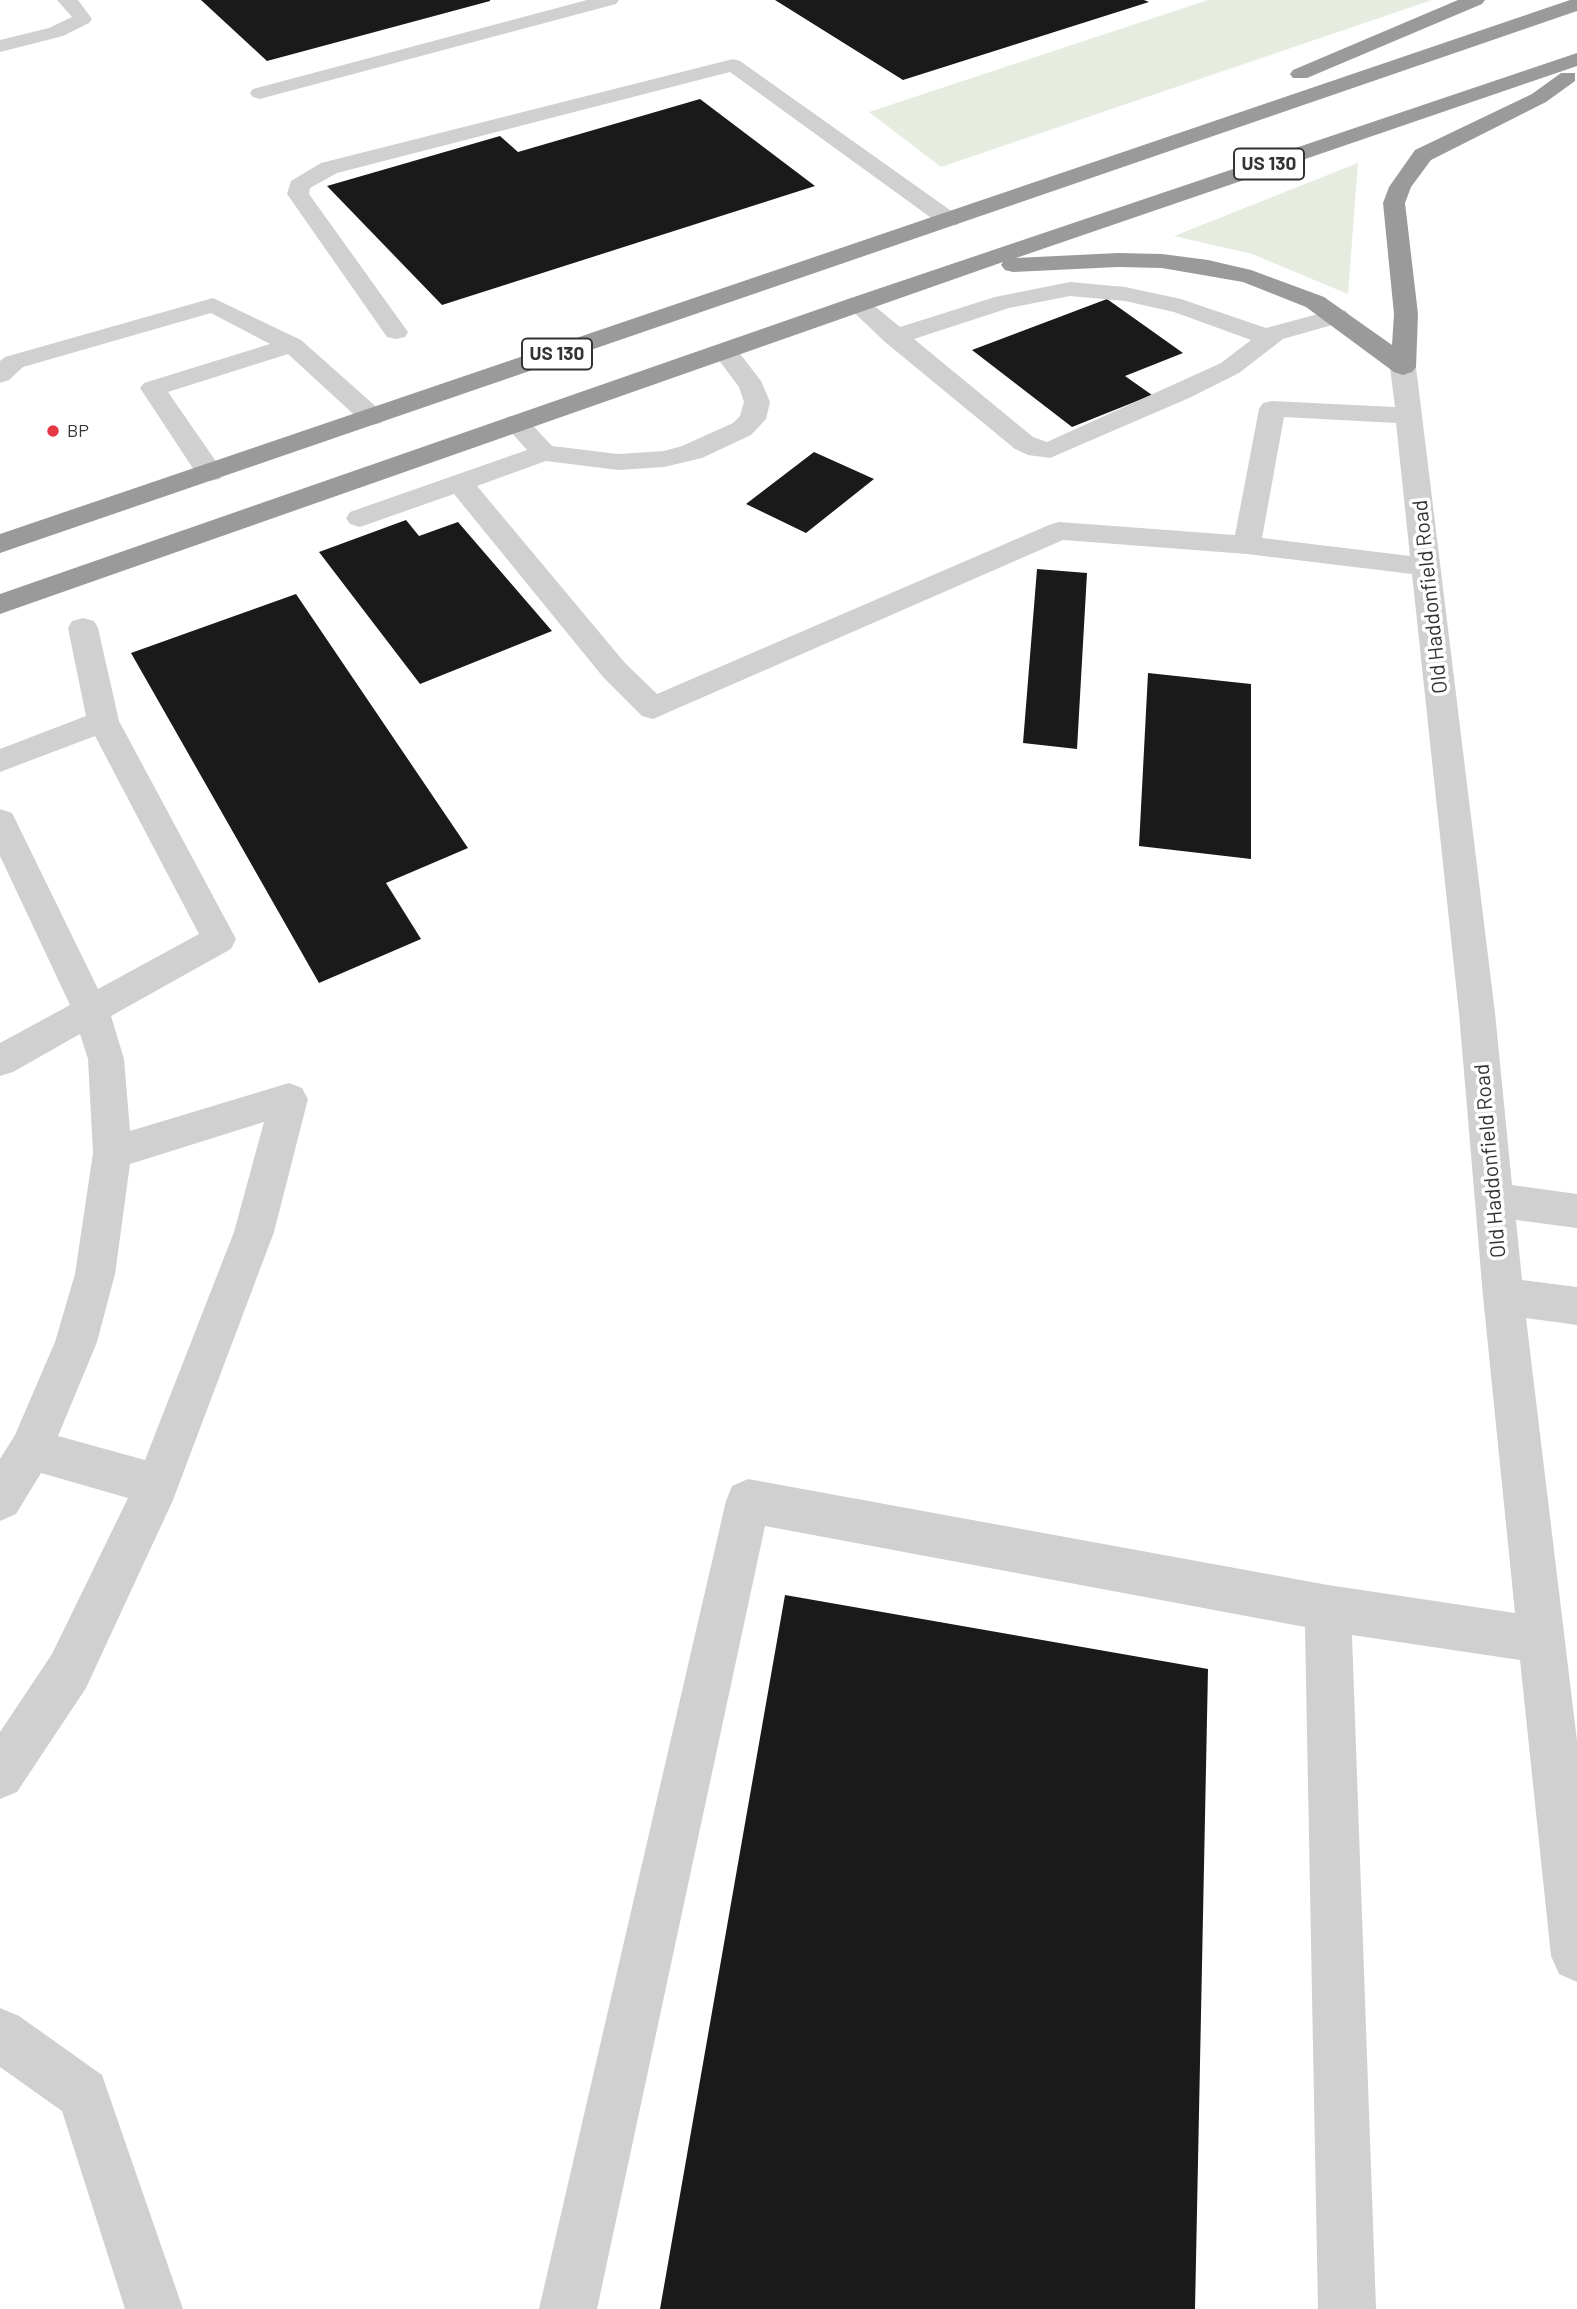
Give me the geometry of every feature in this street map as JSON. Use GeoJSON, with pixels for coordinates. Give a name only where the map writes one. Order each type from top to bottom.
{"type":"FeatureCollection","features":[{"type":"Feature","properties":{"kind":"highway"},"geometry":{"type":"LineString","coordinates":[[1115,163],[1275,85],[1475,0]]}},
{"type":"Feature","properties":{"kind":"highway","name":"US 130"},"geometry":{"type":"LineString","coordinates":[[1,543],[1577,4]]}},
{"type":"Feature","properties":{"kind":"highway","name":"US 130"},"geometry":{"type":"LineString","coordinates":[[0,604],[857,304],[1577,59]]}},
{"type":"Feature","properties":{"kind":"highway"},"geometry":{"type":"LineString","coordinates":[[1403,366],[1406,314],[1394,203],[1400,187],[1423,155],[1539,98],[1577,70]]}},
{"type":"Feature","properties":{"kind":"highway"},"geometry":{"type":"LineString","coordinates":[[962,269],[1118,260],[1208,267],[1251,276],[1315,302],[1403,366]]}},
{"type":"Feature","properties":{"kind":"street"},"geometry":{"type":"LineString","coordinates":[[0,46],[56,32],[82,19],[67,0]]}},
{"type":"Feature","properties":{"kind":"street"},"geometry":{"type":"LineString","coordinates":[[260,93],[609,0]]}},
{"type":"Feature","properties":{"kind":"street"},"geometry":{"type":"LineString","coordinates":[[397,332],[298,194],[299,186],[309,178],[329,168],[733,65],[949,220]]}},
{"type":"Feature","properties":{"kind":"street"},"geometry":{"type":"LineString","coordinates":[[894,337],[1004,302],[1070,289],[1125,294],[1181,306],[1269,338]]}},
{"type":"Feature","properties":{"kind":"street"},"geometry":{"type":"LineString","coordinates":[[0,375],[14,362],[213,304],[292,345],[372,417]]}},
{"type":"Feature","properties":{"kind":"street"},"geometry":{"type":"LineString","coordinates":[[857,304],[1024,443],[1037,449],[1050,450],[1230,368],[1274,334],[1337,316]]}},
{"type":"Feature","properties":{"kind":"street"},"geometry":{"type":"LineString","coordinates":[[210,472],[153,388],[292,345]]}},
{"type":"Feature","properties":{"kind":"street"},"geometry":{"type":"LineString","coordinates":[[360,518],[544,453],[618,462],[664,459],[692,452],[742,429],[752,419],[757,402],[752,386],[724,351]]}},
{"type":"Feature","properties":{"kind":"street","name":"Old Haddonfield Road"},"geometry":{"type":"LineString","coordinates":[[1403,366],[1477,1013],[1503,1296],[1577,1955]]}},
{"type":"Feature","properties":{"kind":"street"},"geometry":{"type":"LineString","coordinates":[[1247,545],[1272,409],[1409,416]]}},
{"type":"Feature","properties":{"kind":"street"},"geometry":{"type":"LineString","coordinates":[[516,423],[544,453]]}},
{"type":"Feature","properties":{"kind":"street"},"geometry":{"type":"LineString","coordinates":[[460,483],[614,670],[653,708],[1059,531],[1247,545],[1426,567]]}},
{"type":"Feature","properties":{"kind":"street"},"geometry":{"type":"LineString","coordinates":[[0,1061],[219,939],[103,721],[83,628]]}},
{"type":"Feature","properties":{"kind":"street"},"geometry":{"type":"LineString","coordinates":[[0,761],[103,721]]}},
{"type":"Feature","properties":{"kind":"street"},"geometry":{"type":"LineString","coordinates":[[0,821],[91,1011],[106,1059],[112,1153],[95,1275],[76,1342],[31,1449],[0,1499]]}},
{"type":"Feature","properties":{"kind":"street"},"geometry":{"type":"LineString","coordinates":[[0,1775],[69,1671],[157,1485],[254,1232],[289,1099],[112,1153]]}},
{"type":"Feature","properties":{"kind":"street"},"geometry":{"type":"LineString","coordinates":[[1494,1200],[1577,1212]]}},
{"type":"Feature","properties":{"kind":"street"},"geometry":{"type":"LineString","coordinates":[[1503,1296],[1577,1306]]}},
{"type":"Feature","properties":{"kind":"street"},"geometry":{"type":"LineString","coordinates":[[31,1449],[157,1485]]}},
{"type":"Feature","properties":{"kind":"street"},"geometry":{"type":"LineString","coordinates":[[568,2309],[748,1500],[1328,1608],[1542,1640]]}},
{"type":"Feature","properties":{"kind":"street"},"geometry":{"type":"LineString","coordinates":[[1328,1608],[1347,2309]]}},
{"type":"Feature","properties":{"kind":"street"},"geometry":{"type":"LineString","coordinates":[[0,2035],[83,2094],[154,2309]]}},
{"type":"Feature","properties":{"kind":"shaded area"},"geometry":{"type":"Polygon","coordinates":[[[1208,0],[1432,0],[941,167],[869,112],[1208,0]]]}},
{"type":"Feature","properties":{"kind":"shaded area"},"geometry":{"type":"Polygon","coordinates":[[[1358,163],[1348,294],[1252,254],[1174,236],[1358,163]]]}},
{"type":"Feature","properties":{"kind":"building"},"geometry":{"type":"Polygon","coordinates":[[[201,0],[490,0],[490,1],[267,61],[201,0]]]}},
{"type":"Feature","properties":{"kind":"building"},"geometry":{"type":"Polygon","coordinates":[[[775,0],[1144,0],[1149,2],[903,80],[775,0]]]}},
{"type":"Feature","properties":{"kind":"building"},"geometry":{"type":"Polygon","coordinates":[[[700,99],[815,186],[442,305],[327,186],[500,136],[518,152],[700,99]]]}},
{"type":"Feature","properties":{"kind":"building"},"geometry":{"type":"Polygon","coordinates":[[[1107,299],[1183,353],[1125,376],[1152,395],[1072,427],[972,350],[1107,299]]]}},
{"type":"Feature","properties":{"kind":"building"},"geometry":{"type":"Polygon","coordinates":[[[814,452],[874,479],[806,533],[746,504],[814,452]]]}},
{"type":"Feature","properties":{"kind":"building"},"geometry":{"type":"Polygon","coordinates":[[[406,520],[419,536],[458,522],[552,631],[420,684],[319,552],[406,520]]]}},
{"type":"Feature","properties":{"kind":"building"},"geometry":{"type":"Polygon","coordinates":[[[1037,569],[1087,573],[1077,749],[1023,743],[1037,569]]]}},
{"type":"Feature","properties":{"kind":"building"},"geometry":{"type":"Polygon","coordinates":[[[296,594],[468,848],[386,883],[421,939],[319,983],[131,653],[296,594]]]}},
{"type":"Feature","properties":{"kind":"building"},"geometry":{"type":"Polygon","coordinates":[[[1148,673],[1251,684],[1251,859],[1139,846],[1148,673]]]}},
{"type":"Feature","properties":{"kind":"building"},"geometry":{"type":"Polygon","coordinates":[[[785,1595],[1208,1669],[1195,2309],[660,2309],[785,1595]]]}},
{"type":"Feature","properties":{"kind":"place","name":"BP"},"geometry":{"type":"Point","coordinates":[53,431]}}]}
